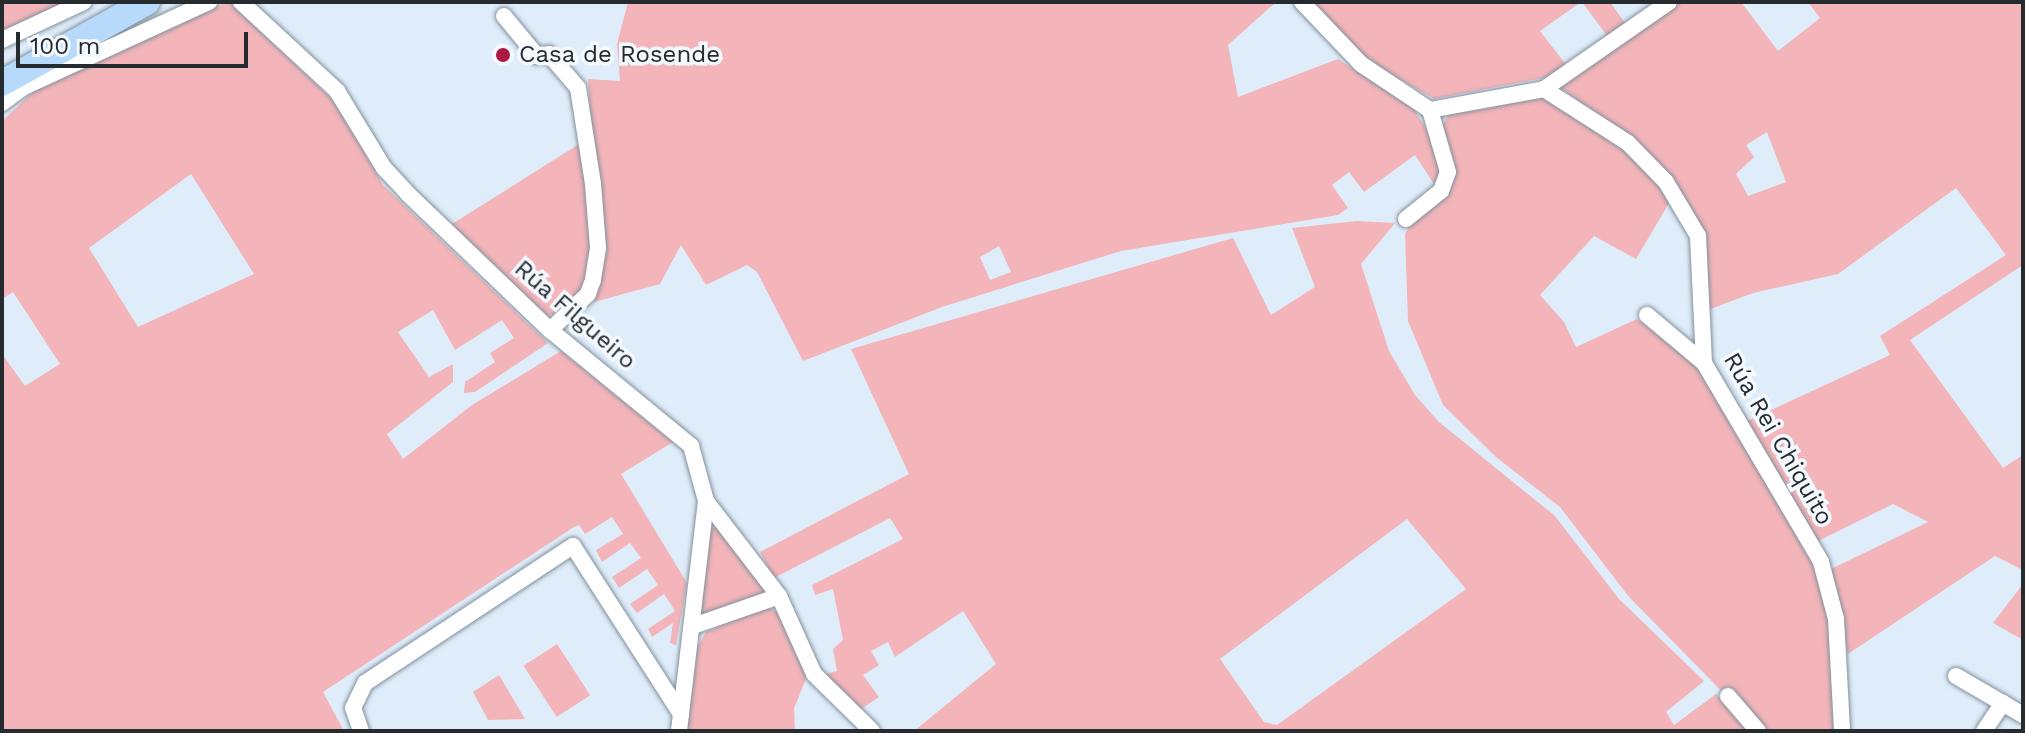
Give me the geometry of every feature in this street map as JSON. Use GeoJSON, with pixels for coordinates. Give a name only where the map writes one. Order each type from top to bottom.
{"type":"FeatureCollection","features":[{"type":"Feature","properties":{"kind":"highway"},"geometry":{"type":"LineString","coordinates":[[2,83],[147,2]]}},
{"type":"Feature","properties":{"kind":"street"},"geometry":{"type":"LineString","coordinates":[[2,40],[84,2]]}},
{"type":"Feature","properties":{"kind":"street"},"geometry":{"type":"LineString","coordinates":[[2,103],[24,87],[209,2]]}},
{"type":"Feature","properties":{"kind":"street","name":"Rúa Filgueiro"},"geometry":{"type":"LineString","coordinates":[[241,2],[337,91],[394,180],[550,330],[691,446],[706,501],[680,722]]}},
{"type":"Feature","properties":{"kind":"street"},"geometry":{"type":"LineString","coordinates":[[1302,2],[1361,64],[1430,110],[1448,172],[1441,191],[1406,219]]}},
{"type":"Feature","properties":{"kind":"street"},"geometry":{"type":"LineString","coordinates":[[1430,110],[1477,97],[1544,89],[1669,2]]}},
{"type":"Feature","properties":{"kind":"street"},"geometry":{"type":"LineString","coordinates":[[504,16],[537,56],[549,54],[578,88],[593,184],[598,248],[593,280],[588,294],[550,330]]}},
{"type":"Feature","properties":{"kind":"street","name":"Rúa Rei Chiquito"},"geometry":{"type":"LineString","coordinates":[[1544,89],[1628,143],[1666,182],[1698,236],[1704,363],[1821,562],[1836,619],[1842,731]]}},
{"type":"Feature","properties":{"kind":"street"},"geometry":{"type":"LineString","coordinates":[[1647,315],[1704,363]]}},
{"type":"Feature","properties":{"kind":"street"},"geometry":{"type":"LineString","coordinates":[[706,501],[779,596],[814,674],[872,731]]}},
{"type":"Feature","properties":{"kind":"street"},"geometry":{"type":"LineString","coordinates":[[361,731],[353,708],[365,683],[573,546],[680,722]]}},
{"type":"Feature","properties":{"kind":"street"},"geometry":{"type":"LineString","coordinates":[[693,626],[779,596]]}},
{"type":"Feature","properties":{"kind":"street"},"geometry":{"type":"LineString","coordinates":[[1956,676],[2023,715]]}},
{"type":"Feature","properties":{"kind":"street"},"geometry":{"type":"LineString","coordinates":[[1728,696],[1758,731]]}},
{"type":"Feature","properties":{"kind":"street"},"geometry":{"type":"LineString","coordinates":[[1984,731],[2003,703]]}},
{"type":"Feature","properties":{"kind":"shaded area"},"geometry":{"type":"Polygon","coordinates":[[[2,2],[73,2],[2,36],[2,2]]]}},
{"type":"Feature","properties":{"kind":"shaded area"},"geometry":{"type":"Polygon","coordinates":[[[229,2],[336,103],[383,185],[548,343],[475,392],[464,393],[465,382],[495,362],[490,353],[514,338],[502,320],[455,350],[433,310],[398,332],[429,377],[453,364],[453,382],[387,434],[403,459],[472,405],[561,351],[673,442],[621,474],[687,583],[676,645],[670,643],[673,623],[652,637],[648,629],[675,611],[664,594],[637,613],[630,604],[658,585],[647,569],[619,588],[612,577],[641,558],[630,543],[602,562],[596,550],[623,534],[612,517],[585,534],[579,525],[574,527],[323,692],[344,731],[2,731],[2,354],[25,386],[60,364],[13,292],[2,299],[2,121],[46,80],[171,22],[229,2]],[[191,174],[89,248],[138,327],[254,274],[191,174]]]}},
{"type":"Feature","properties":{"kind":"shaded area"},"geometry":{"type":"Polygon","coordinates":[[[628,2],[1276,2],[1228,45],[1238,97],[1338,59],[1414,109],[1443,156],[1436,187],[1415,155],[1364,192],[1349,172],[1332,185],[1348,208],[1338,215],[1121,251],[942,307],[803,361],[757,272],[747,265],[706,285],[681,245],[660,284],[594,302],[601,258],[588,79],[620,81],[617,44],[628,2]],[[999,246],[980,257],[990,280],[1011,272],[999,246]]]}},
{"type":"Feature","properties":{"kind":"shaded area"},"geometry":{"type":"Polygon","coordinates":[[[1310,2],[1581,2],[1540,31],[1567,66],[1548,77],[1434,99],[1362,57],[1310,2]]]}},
{"type":"Feature","properties":{"kind":"shaded area"},"geometry":{"type":"Polygon","coordinates":[[[1582,2],[1610,2],[1625,23],[1608,37],[1582,2]]]}},
{"type":"Feature","properties":{"kind":"shaded area"},"geometry":{"type":"Polygon","coordinates":[[[1680,2],[1741,2],[1778,51],[1820,18],[1808,2],[2023,2],[2023,265],[1910,340],[2003,468],[2023,455],[2023,570],[1995,556],[1848,654],[1827,571],[1928,522],[1893,504],[1816,542],[1743,423],[1890,355],[1880,336],[2006,255],[1956,188],[1838,274],[1753,293],[1705,311],[1707,248],[1676,185],[1654,157],[1560,87],[1680,2]],[[1767,132],[1746,145],[1754,157],[1736,174],[1748,196],[1786,182],[1767,132]]]}},
{"type":"Feature","properties":{"kind":"shaded area"},"geometry":{"type":"Polygon","coordinates":[[[1537,95],[1636,157],[1672,198],[1636,259],[1594,236],[1540,295],[1564,322],[1576,347],[1637,319],[1701,369],[1823,577],[1835,630],[1838,731],[1761,731],[1629,597],[1560,507],[1496,457],[1443,405],[1408,321],[1405,234],[1412,221],[1442,197],[1442,126],[1451,111],[1537,95]]]}},
{"type":"Feature","properties":{"kind":"shaded area"},"geometry":{"type":"Polygon","coordinates":[[[579,144],[591,222],[588,280],[573,306],[547,316],[452,224],[579,144]]]}},
{"type":"Feature","properties":{"kind":"shaded area"},"geometry":{"type":"Polygon","coordinates":[[[1357,221],[1395,223],[1361,264],[1389,351],[1415,395],[1439,422],[1555,516],[1619,599],[1704,681],[1666,712],[1674,725],[1716,694],[1752,731],[914,731],[996,664],[963,611],[895,657],[888,642],[871,651],[879,665],[863,675],[879,697],[861,709],[826,674],[837,671],[833,649],[843,640],[833,589],[815,595],[812,585],[903,539],[890,518],[774,578],[760,552],[909,474],[851,349],[1233,238],[1271,315],[1315,287],[1292,228],[1357,221]],[[1407,519],[1220,659],[1264,722],[1277,725],[1466,589],[1407,519]]]}},
{"type":"Feature","properties":{"kind":"shaded area"},"geometry":{"type":"Polygon","coordinates":[[[719,525],[767,588],[763,596],[700,617],[710,530],[719,525]]]}},
{"type":"Feature","properties":{"kind":"shaded area"},"geometry":{"type":"Polygon","coordinates":[[[2023,584],[2023,640],[1993,623],[2023,584]]]}},
{"type":"Feature","properties":{"kind":"shaded area"},"geometry":{"type":"Polygon","coordinates":[[[765,607],[780,613],[807,676],[794,709],[795,731],[687,731],[698,646],[706,632],[765,607]]]}},
{"type":"Feature","properties":{"kind":"shaded area"},"geometry":{"type":"Polygon","coordinates":[[[557,644],[590,695],[557,717],[523,666],[557,644]]]}},
{"type":"Feature","properties":{"kind":"shaded area"},"geometry":{"type":"Polygon","coordinates":[[[499,675],[525,719],[488,720],[473,692],[499,675]]]}},
{"type":"Feature","properties":{"kind":"place","name":"Casa de Rosende"},"geometry":{"type":"Point","coordinates":[503,55]}}]}
